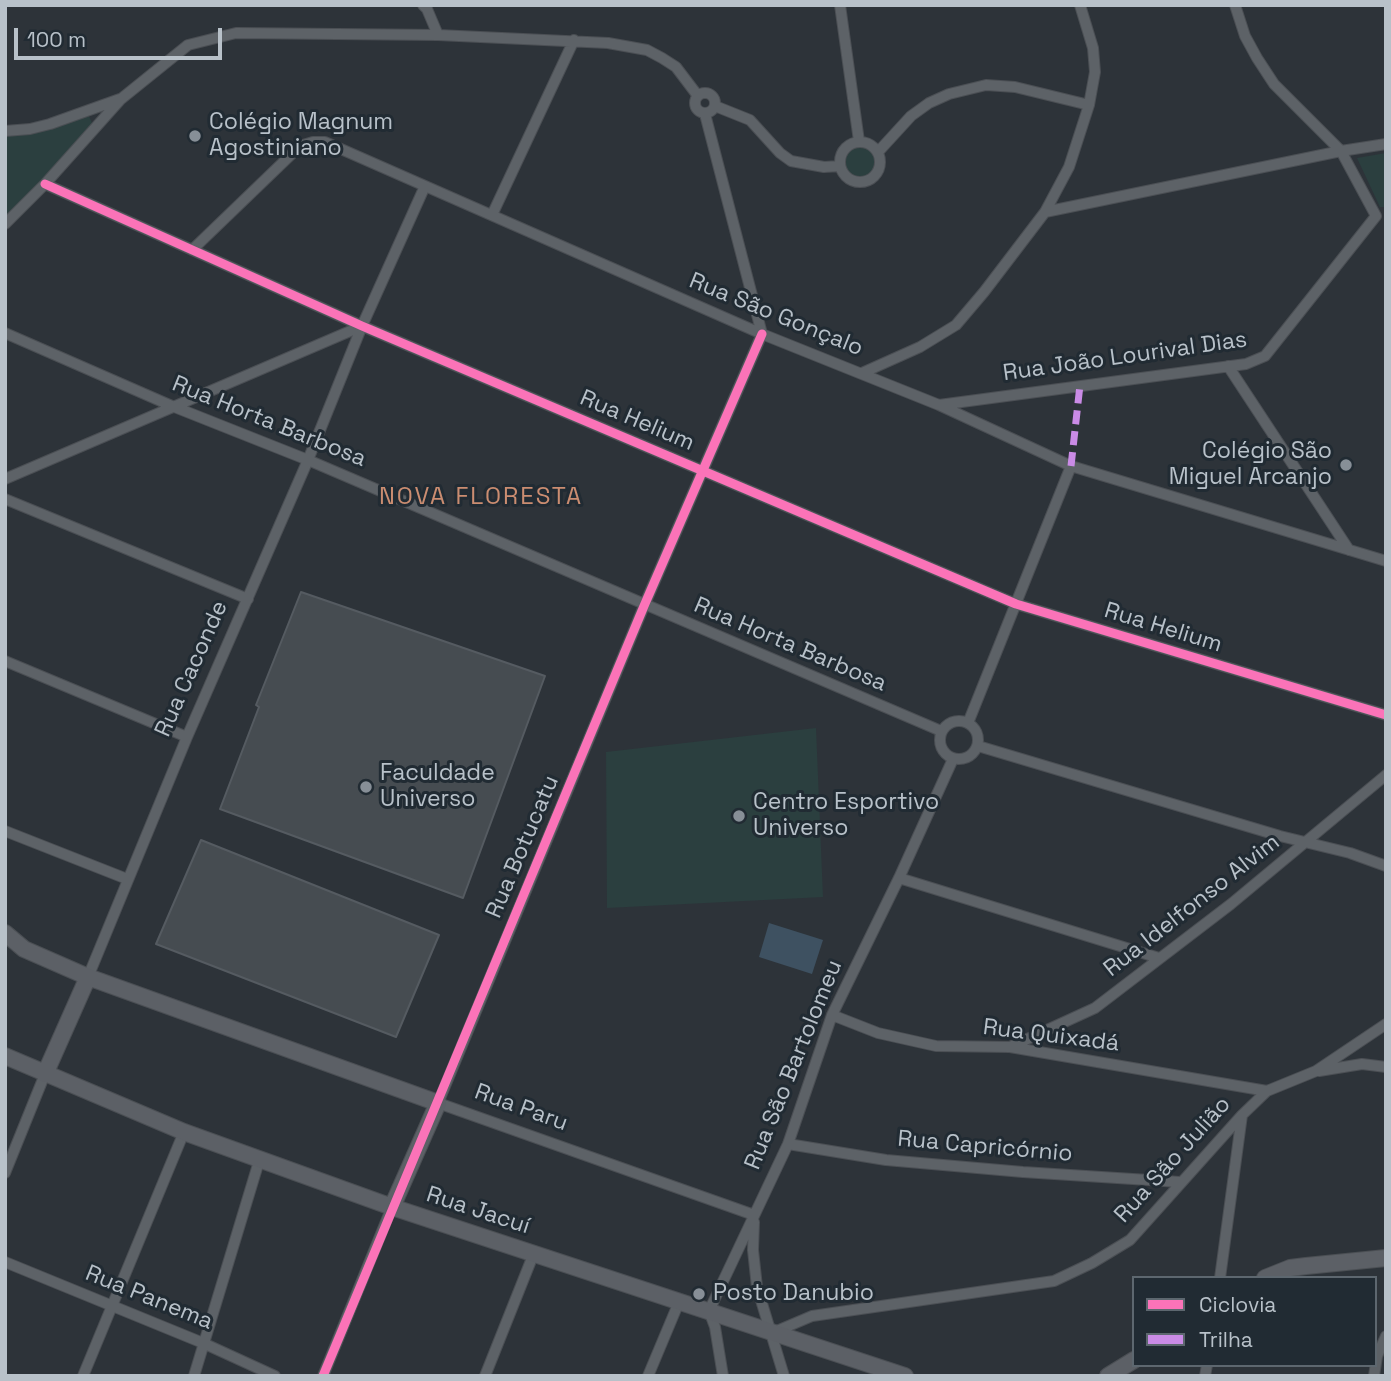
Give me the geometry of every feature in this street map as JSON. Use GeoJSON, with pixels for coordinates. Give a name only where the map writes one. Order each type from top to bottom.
{"type":"FeatureCollection","features":[{"type":"Feature","properties":{"kind":"main road","name":"Rua Paru"},"geometry":{"type":"LineString","coordinates":[[5,933],[24,949],[88,977],[439,1103]]}},
{"type":"Feature","properties":{"kind":"main road","name":"Rua Caconde"},"geometry":{"type":"LineString","coordinates":[[45,1073],[88,977]]}},
{"type":"Feature","properties":{"kind":"main road","name":"Rua Jacuí"},"geometry":{"type":"LineString","coordinates":[[5,1056],[184,1132],[392,1207],[905,1376]]}},
{"type":"Feature","properties":{"kind":"main road","name":"Rua Botucatu"},"geometry":{"type":"LineString","coordinates":[[392,1207],[439,1103]]}},
{"type":"Feature","properties":{"kind":"main road"},"geometry":{"type":"LineString","coordinates":[[1270,1276],[1290,1268],[1386,1258]]}},
{"type":"Feature","properties":{"kind":"main road"},"geometry":{"type":"LineString","coordinates":[[1108,1376],[1132,1361]]}},
{"type":"Feature","properties":{"kind":"street"},"geometry":{"type":"LineString","coordinates":[[423,5],[438,35]]}},
{"type":"Feature","properties":{"kind":"street"},"geometry":{"type":"LineString","coordinates":[[840,5],[859,141]]}},
{"type":"Feature","properties":{"kind":"street"},"geometry":{"type":"LineString","coordinates":[[862,373],[920,347],[956,325],[1045,212],[1069,167],[1095,72],[1093,48],[1080,5]]}},
{"type":"Feature","properties":{"kind":"street"},"geometry":{"type":"LineString","coordinates":[[1235,5],[1245,36],[1274,84],[1341,150],[1381,216]]}},
{"type":"Feature","properties":{"kind":"street"},"geometry":{"type":"LineString","coordinates":[[5,224],[45,184],[121,99],[188,45],[236,33],[438,35],[608,43],[647,50],[676,67],[698,96]]}},
{"type":"Feature","properties":{"kind":"street"},"geometry":{"type":"LineString","coordinates":[[492,215],[574,40]]}},
{"type":"Feature","properties":{"kind":"street"},"geometry":{"type":"LineString","coordinates":[[878,152],[870,144],[859,141],[849,144],[842,151],[842,172],[851,180],[869,180],[878,171],[878,152],[911,116],[929,103],[949,94],[986,85],[1027,89],[1088,105]]}},
{"type":"Feature","properties":{"kind":"street"},"geometry":{"type":"LineString","coordinates":[[705,114],[712,111],[715,100],[712,95],[703,93],[695,102],[697,109],[705,114],[762,334]]}},
{"type":"Feature","properties":{"kind":"street"},"geometry":{"type":"LineString","coordinates":[[5,131],[50,124],[121,99]]}},
{"type":"Feature","properties":{"kind":"street"},"geometry":{"type":"LineString","coordinates":[[715,106],[750,120],[780,153],[791,161],[824,167],[840,166]]}},
{"type":"Feature","properties":{"kind":"street","name":"Rua São Gonçalo"},"geometry":{"type":"LineString","coordinates":[[192,250],[300,146],[325,142],[762,334],[939,405],[1071,466],[1386,561]]}},
{"type":"Feature","properties":{"kind":"street"},"geometry":{"type":"LineString","coordinates":[[1045,212],[1341,150],[1386,144]]}},
{"type":"Feature","properties":{"kind":"street","name":"Rua Helium"},"geometry":{"type":"LineString","coordinates":[[45,184],[362,326],[1016,604],[1386,715]]}},
{"type":"Feature","properties":{"kind":"street","name":"Rua Caconde"},"geometry":{"type":"LineString","coordinates":[[88,977],[187,737],[308,460],[362,326],[425,186]]}},
{"type":"Feature","properties":{"kind":"street","name":"Rua João Lourival Dias"},"geometry":{"type":"LineString","coordinates":[[939,405],[1246,364],[1265,356],[1381,216]]}},
{"type":"Feature","properties":{"kind":"street"},"geometry":{"type":"LineString","coordinates":[[5,479],[362,326]]}},
{"type":"Feature","properties":{"kind":"street","name":"Rua Horta Barbosa"},"geometry":{"type":"LineString","coordinates":[[5,333],[941,732]]}},
{"type":"Feature","properties":{"kind":"street","name":"Rua Botucatu"},"geometry":{"type":"LineString","coordinates":[[439,1103],[644,606],[762,334]]}},
{"type":"Feature","properties":{"kind":"street"},"geometry":{"type":"LineString","coordinates":[[1228,366],[1349,550]]}},
{"type":"Feature","properties":{"kind":"street"},"geometry":{"type":"LineString","coordinates":[[968,723],[1071,466]]}},
{"type":"Feature","properties":{"kind":"street"},"geometry":{"type":"LineString","coordinates":[[5,499],[248,599]]}},
{"type":"Feature","properties":{"kind":"street"},"geometry":{"type":"LineString","coordinates":[[5,661],[187,737]]}},
{"type":"Feature","properties":{"kind":"street"},"geometry":{"type":"LineString","coordinates":[[950,723],[968,723],[977,734],[978,746],[966,758],[953,759],[942,751],[939,738],[941,732],[950,723]]}},
{"type":"Feature","properties":{"kind":"street"},"geometry":{"type":"LineString","coordinates":[[978,746],[1350,853],[1386,866]]}},
{"type":"Feature","properties":{"kind":"street","name":"Rua São Bartolomeu"},"geometry":{"type":"LineString","coordinates":[[709,1311],[788,1144],[832,1015],[953,759]]}},
{"type":"Feature","properties":{"kind":"street","name":"Rua Idelfonso Alvim"},"geometry":{"type":"LineString","coordinates":[[1010,1047],[1095,1008],[1231,904],[1386,775]]}},
{"type":"Feature","properties":{"kind":"street"},"geometry":{"type":"LineString","coordinates":[[5,831],[127,879]]}},
{"type":"Feature","properties":{"kind":"street"},"geometry":{"type":"LineString","coordinates":[[899,878],[1159,958]]}},
{"type":"Feature","properties":{"kind":"street","name":"Rua Quixadá"},"geometry":{"type":"LineString","coordinates":[[832,1015],[878,1033],[936,1046],[1010,1047],[1267,1091]]}},
{"type":"Feature","properties":{"kind":"street","name":"Rua São Julião"},"geometry":{"type":"LineString","coordinates":[[772,1334],[812,1316],[1054,1281],[1092,1264],[1130,1240],[1180,1182],[1267,1091],[1317,1071],[1386,1024]]}},
{"type":"Feature","properties":{"kind":"street"},"geometry":{"type":"LineString","coordinates":[[1317,1071],[1362,1064],[1386,1067]]}},
{"type":"Feature","properties":{"kind":"street","name":"Rua Caconde"},"geometry":{"type":"LineString","coordinates":[[5,1173],[45,1073]]}},
{"type":"Feature","properties":{"kind":"street","name":"Rua Paru"},"geometry":{"type":"LineString","coordinates":[[439,1103],[754,1215]]}},
{"type":"Feature","properties":{"kind":"street"},"geometry":{"type":"LineString","coordinates":[[1220,1276],[1242,1115]]}},
{"type":"Feature","properties":{"kind":"street"},"geometry":{"type":"LineString","coordinates":[[83,1376],[184,1132]]}},
{"type":"Feature","properties":{"kind":"street","name":"Rua Capricórnio"},"geometry":{"type":"LineString","coordinates":[[788,1144],[886,1160],[1180,1182]]}},
{"type":"Feature","properties":{"kind":"street"},"geometry":{"type":"LineString","coordinates":[[194,1376],[260,1158]]}},
{"type":"Feature","properties":{"kind":"street","name":"Rua Botucatu"},"geometry":{"type":"LineString","coordinates":[[323,1376],[392,1207]]}},
{"type":"Feature","properties":{"kind":"street"},"geometry":{"type":"LineString","coordinates":[[754,1215],[753,1250],[757,1287],[784,1376]]}},
{"type":"Feature","properties":{"kind":"street"},"geometry":{"type":"LineString","coordinates":[[485,1376],[534,1254]]}},
{"type":"Feature","properties":{"kind":"street","name":"Rua Panema"},"geometry":{"type":"LineString","coordinates":[[5,1262],[203,1343],[275,1376]]}},
{"type":"Feature","properties":{"kind":"street"},"geometry":{"type":"LineString","coordinates":[[648,1376],[679,1302]]}},
{"type":"Feature","properties":{"kind":"street"},"geometry":{"type":"LineString","coordinates":[[709,1311],[715,1327],[723,1376]]}},
{"type":"Feature","properties":{"kind":"street"},"geometry":{"type":"LineString","coordinates":[[1377,1356],[1386,1336]]}},
{"type":"Feature","properties":{"kind":"green space"},"geometry":{"type":"Polygon","coordinates":[[[88,114],[93,125],[5,224],[5,132],[88,114]]]}},
{"type":"Feature","properties":{"kind":"green space"},"geometry":{"type":"Polygon","coordinates":[[[860,147],[871,151],[875,162],[871,173],[860,177],[849,173],[845,162],[849,151],[860,147]]]}},
{"type":"Feature","properties":{"kind":"green space"},"geometry":{"type":"Polygon","coordinates":[[[1386,153],[1386,207],[1380,207],[1357,158],[1386,153]]]}},
{"type":"Feature","properties":{"kind":"green space"},"geometry":{"type":"Polygon","coordinates":[[[816,728],[823,897],[607,908],[606,752],[816,728]]]}},
{"type":"Feature","properties":{"kind":"water"},"geometry":{"type":"Polygon","coordinates":[[[769,923],[823,940],[812,974],[759,957],[769,923]]]}},
{"type":"Feature","properties":{"kind":"building"},"geometry":{"type":"Polygon","coordinates":[[[301,592],[545,676],[463,898],[220,809],[259,707],[256,705],[301,592]]]}},
{"type":"Feature","properties":{"kind":"building"},"geometry":{"type":"Polygon","coordinates":[[[201,840],[439,935],[396,1037],[156,944],[201,840]]]}},
{"type":"Feature","properties":{"kind":"marked path"},"geometry":{"type":"LineString","coordinates":[[1071,466],[1080,385]]}},
{"type":"Feature","properties":{"kind":"cycle path"},"geometry":{"type":"LineString","coordinates":[[45,184],[362,326],[1016,604],[1386,715]]}},
{"type":"Feature","properties":{"kind":"cycle path"},"geometry":{"type":"LineString","coordinates":[[323,1376],[644,606],[762,334]]}},
{"type":"Feature","properties":{"kind":"place","name":"Colégio Magnum Agostiniano"},"geometry":{"type":"Point","coordinates":[195,136]}},
{"type":"Feature","properties":{"kind":"place","name":"Colégio São Miguel Arcanjo"},"geometry":{"type":"Point","coordinates":[1346,465]}},
{"type":"Feature","properties":{"kind":"place","name":"Faculdade Universo"},"geometry":{"type":"Point","coordinates":[366,787]}},
{"type":"Feature","properties":{"kind":"place","name":"Centro Esportivo Universo"},"geometry":{"type":"Point","coordinates":[739,816]}},
{"type":"Feature","properties":{"kind":"place","name":"Posto Danubio"},"geometry":{"type":"Point","coordinates":[699,1294]}},
{"type":"Feature","properties":{"kind":"district","name":"NOVA FLORESTA"},"geometry":{"type":"Point","coordinates":[481,497]}}]}
